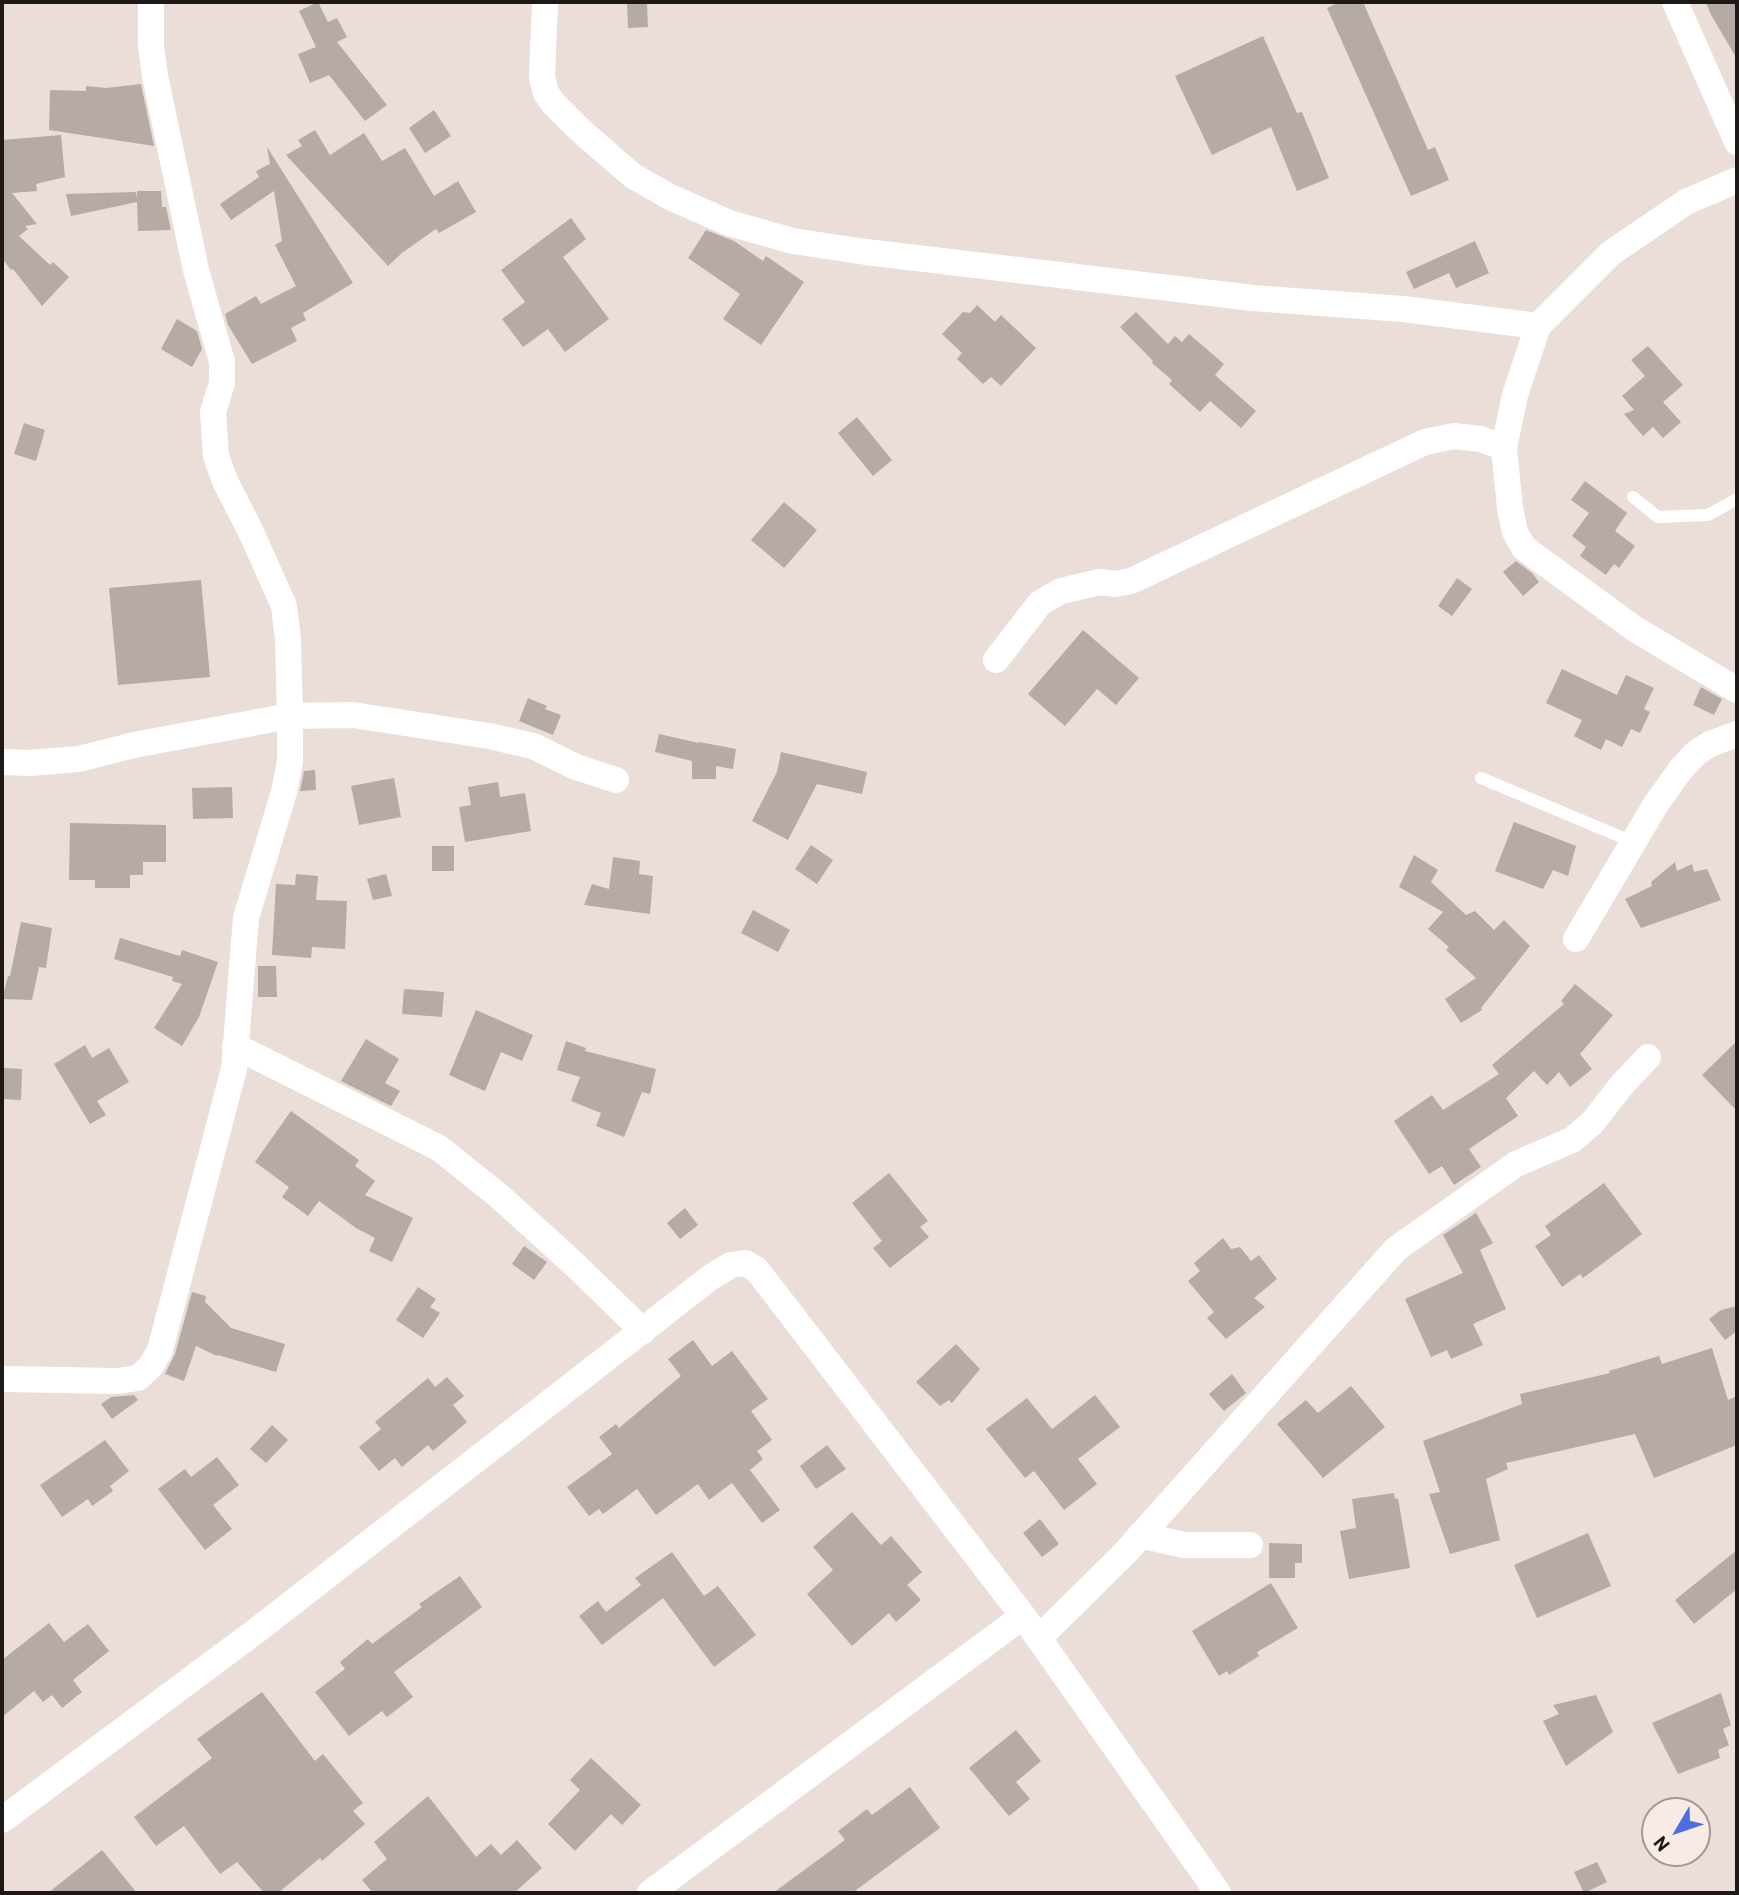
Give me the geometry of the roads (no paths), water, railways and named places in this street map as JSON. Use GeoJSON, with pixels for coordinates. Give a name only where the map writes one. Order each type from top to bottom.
{"type":"FeatureCollection","features":[{"type":"Feature","properties":{"kind":"street"},"geometry":{"type":"LineString","coordinates":[[2,1379],[118,1381],[138,1378],[151,1366],[160,1350],[234,1069],[246,918],[284,792],[290,762],[284,606],[225,481],[216,456],[213,412],[222,383],[222,362],[196,270],[155,76],[150,46],[151,2]]}},
{"type":"Feature","properties":{"kind":"street"},"geometry":{"type":"LineString","coordinates":[[545,2],[542,77],[546,93],[554,104],[633,176],[658,191],[729,223],[793,241],[866,253],[1252,298],[1403,309],[1538,326]]}},
{"type":"Feature","properties":{"kind":"street"},"geometry":{"type":"LineString","coordinates":[[1675,2],[1737,142]]}},
{"type":"Feature","properties":{"kind":"street"},"geometry":{"type":"LineString","coordinates":[[1737,180],[1686,202],[1620,246],[1538,326],[1515,395],[1504,448],[1510,508],[1515,532],[1524,548],[1635,629],[1737,691]]}},
{"type":"Feature","properties":{"kind":"street"},"geometry":{"type":"LineString","coordinates":[[996,660],[1040,603],[1061,591],[1100,582],[1115,584],[1131,581],[1425,442],[1454,436],[1480,439],[1504,448]]}},
{"type":"Feature","properties":{"kind":"street"},"geometry":{"type":"LineString","coordinates":[[2,762],[79,759],[134,745],[290,716],[353,715],[489,736],[533,746],[576,767],[616,780]]}},
{"type":"Feature","properties":{"kind":"street"},"geometry":{"type":"LineString","coordinates":[[1576,939],[1656,804],[1681,769],[1696,752],[1737,734]]}},
{"type":"Feature","properties":{"kind":"street"},"geometry":{"type":"LineString","coordinates":[[235,1046],[439,1148],[499,1196],[643,1331]]}},
{"type":"Feature","properties":{"kind":"street"},"geometry":{"type":"LineString","coordinates":[[1039,1638],[1140,1535],[1396,1249],[1516,1164],[1572,1140],[1592,1123],[1648,1057]]}},
{"type":"Feature","properties":{"kind":"street"},"geometry":{"type":"LineString","coordinates":[[2,1820],[256,1631],[711,1278],[731,1265],[745,1264],[756,1269],[1023,1616],[1218,1893]]}},
{"type":"Feature","properties":{"kind":"street"},"geometry":{"type":"LineString","coordinates":[[1140,1535],[1184,1545],[1250,1545]]}},
{"type":"Feature","properties":{"kind":"street"},"geometry":{"type":"LineString","coordinates":[[650,1893],[1023,1616]]}},
{"type":"Feature","properties":{"kind":"lane"},"geometry":{"type":"LineString","coordinates":[[1633,497],[1658,517],[1708,515],[1737,499]]}},
{"type":"Feature","properties":{"kind":"lane"},"geometry":{"type":"LineString","coordinates":[[1481,778],[1633,842]]}}]}
